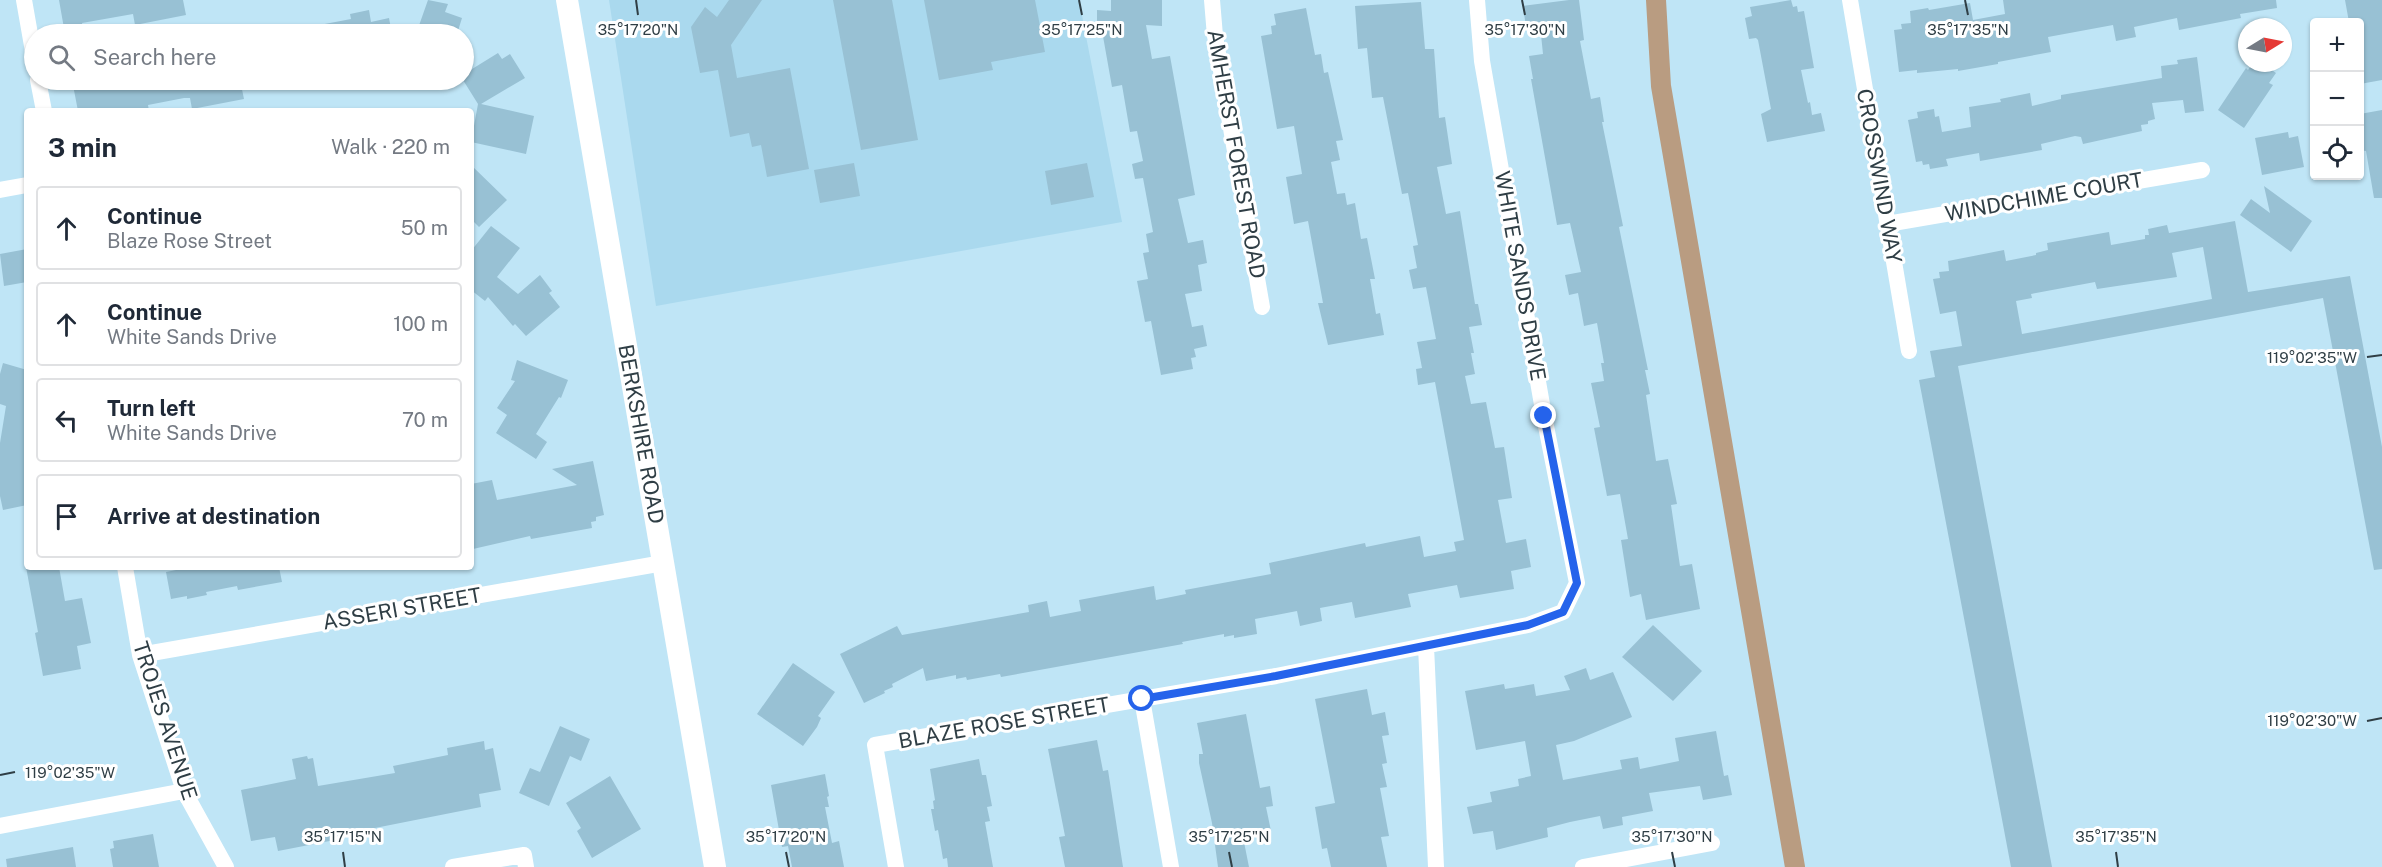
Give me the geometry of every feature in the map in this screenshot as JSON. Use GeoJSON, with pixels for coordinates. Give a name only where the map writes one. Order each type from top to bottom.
{"type":"FeatureCollection","features":[{"type":"Feature","properties":{"kind":"street"},"geometry":{"type":"LineString","coordinates":[[24,0],[28,24]]}},
{"type":"Feature","properties":{"kind":"street","name":"BERKSHIRE ROAD"},"geometry":{"type":"LineString","coordinates":[[567,0],[715,867]]}},
{"type":"Feature","properties":{"kind":"street","name":"AMHERST FOREST ROAD"},"geometry":{"type":"LineString","coordinates":[[1212,0],[1215,36],[1262,307]]}},
{"type":"Feature","properties":{"kind":"street","name":"WHITE SANDS DRIVE"},"geometry":{"type":"LineString","coordinates":[[1276,676],[1528,625],[1563,612],[1577,583],[1544,416],[1482,61],[1477,0]]}},
{"type":"Feature","properties":{"kind":"street","name":"CROSSWIND WAY"},"geometry":{"type":"LineString","coordinates":[[1850,0],[1909,351]]}},
{"type":"Feature","properties":{"kind":"street"},"geometry":{"type":"LineString","coordinates":[[40,90],[43,108]]}},
{"type":"Feature","properties":{"kind":"street","name":"WINDCHIME COURT"},"geometry":{"type":"LineString","coordinates":[[1887,224],[2202,170]]}},
{"type":"Feature","properties":{"kind":"street"},"geometry":{"type":"LineString","coordinates":[[0,190],[24,186]]}},
{"type":"Feature","properties":{"kind":"street","name":"ASSERI STREET"},"geometry":{"type":"LineString","coordinates":[[140,655],[663,563]]}},
{"type":"Feature","properties":{"kind":"street","name":"TROJES AVENUE"},"geometry":{"type":"LineString","coordinates":[[125,570],[140,655],[184,791],[226,867]]}},
{"type":"Feature","properties":{"kind":"street"},"geometry":{"type":"LineString","coordinates":[[1426,646],[1436,867]]}},
{"type":"Feature","properties":{"kind":"street","name":"BLAZE ROSE STREET"},"geometry":{"type":"LineString","coordinates":[[896,867],[875,745],[1276,676]]}},
{"type":"Feature","properties":{"kind":"street"},"geometry":{"type":"LineString","coordinates":[[1142,699],[1171,867]]}},
{"type":"Feature","properties":{"kind":"street"},"geometry":{"type":"LineString","coordinates":[[0,826],[184,791]]}},
{"type":"Feature","properties":{"kind":"street"},"geometry":{"type":"LineString","coordinates":[[1583,867],[1712,843]]}},
{"type":"Feature","properties":{"kind":"street"},"geometry":{"type":"LineString","coordinates":[[453,867],[525,861]]}},
{"type":"Feature","properties":{"kind":"shaded area"},"geometry":{"type":"Polygon","coordinates":[[[609,0],[1079,0],[1122,222],[656,306],[609,0]]]}},
{"type":"Feature","properties":{"kind":"building"},"geometry":{"type":"Polygon","coordinates":[[[59,0],[183,0],[186,15],[140,24],[135,24],[133,14],[82,24],[63,24],[59,0]]]}},
{"type":"Feature","properties":{"kind":"building"},"geometry":{"type":"Polygon","coordinates":[[[428,0],[448,4],[445,12],[462,18],[460,24],[420,24],[428,0]]]}},
{"type":"Feature","properties":{"kind":"building"},"geometry":{"type":"Polygon","coordinates":[[[729,0],[762,0],[731,45],[737,78],[790,68],[809,169],[767,177],[761,145],[752,147],[749,133],[730,137],[718,70],[700,73],[691,27],[705,7],[717,17],[729,0]]]}},
{"type":"Feature","properties":{"kind":"building"},"geometry":{"type":"Polygon","coordinates":[[[833,0],[892,0],[918,140],[861,150],[833,0]]]}},
{"type":"Feature","properties":{"kind":"building"},"geometry":{"type":"Polygon","coordinates":[[[924,0],[1035,0],[1045,52],[991,62],[993,70],[939,80],[924,0]]]}},
{"type":"Feature","properties":{"kind":"building"},"geometry":{"type":"Polygon","coordinates":[[[1111,0],[1162,0],[1162,26],[1146,25],[1152,59],[1170,56],[1195,195],[1178,199],[1188,243],[1203,240],[1207,263],[1198,265],[1202,291],[1185,294],[1192,327],[1203,325],[1207,346],[1194,349],[1196,357],[1191,358],[1193,369],[1161,375],[1151,321],[1145,322],[1137,281],[1148,279],[1143,253],[1149,252],[1146,234],[1153,232],[1143,178],[1135,179],[1132,164],[1143,161],[1137,131],[1130,132],[1122,85],[1112,87],[1101,25],[1097,25],[1097,10],[1111,11],[1111,0]]]}},
{"type":"Feature","properties":{"kind":"building"},"geometry":{"type":"Polygon","coordinates":[[[1579,0],[1584,40],[1580,41],[1591,99],[1600,97],[1604,122],[1602,122],[1623,226],[1619,227],[1648,370],[1645,370],[1650,394],[1646,395],[1656,461],[1668,459],[1677,504],[1671,505],[1680,566],[1692,564],[1700,609],[1646,620],[1641,594],[1630,597],[1621,540],[1628,539],[1620,494],[1607,496],[1594,428],[1600,427],[1591,383],[1604,381],[1601,363],[1604,363],[1597,323],[1584,326],[1578,293],[1569,295],[1565,275],[1581,272],[1570,223],[1557,225],[1531,79],[1533,79],[1529,56],[1543,54],[1540,25],[1526,27],[1523,6],[1579,0]]]}},
{"type":"Feature","properties":{"kind":"building"},"geometry":{"type":"Polygon","coordinates":[[[1791,0],[1793,7],[1797,6],[1798,12],[1804,11],[1814,68],[1801,70],[1812,115],[1821,113],[1825,131],[1767,142],[1761,114],[1771,109],[1758,40],[1749,39],[1745,18],[1752,16],[1750,7],[1791,0]]]}},
{"type":"Feature","properties":{"kind":"building"},"geometry":{"type":"Polygon","coordinates":[[[2003,0],[2276,0],[2277,8],[2240,14],[2241,18],[2179,30],[2177,18],[2134,27],[2136,37],[2116,41],[2113,25],[2048,37],[2051,52],[1998,62],[1998,64],[1958,71],[1958,69],[1917,73],[1917,70],[1899,72],[1894,30],[1902,29],[1901,24],[1911,23],[1910,11],[1970,3],[1973,20],[2005,14],[2003,0]]]}},
{"type":"Feature","properties":{"kind":"building"},"geometry":{"type":"Polygon","coordinates":[[[2345,0],[2382,0],[2382,80],[2364,83],[2364,18],[2348,18],[2345,0]]]}},
{"type":"Feature","properties":{"kind":"building"},"geometry":{"type":"Polygon","coordinates":[[[1421,2],[1425,49],[1434,49],[1439,118],[1445,117],[1452,164],[1437,167],[1446,214],[1460,211],[1475,304],[1478,304],[1482,325],[1469,327],[1475,374],[1465,376],[1471,404],[1486,402],[1495,448],[1504,447],[1512,498],[1498,500],[1506,543],[1526,539],[1531,567],[1511,571],[1514,589],[1460,598],[1457,585],[1408,594],[1411,607],[1355,618],[1352,602],[1320,608],[1322,621],[1300,626],[1297,611],[1255,619],[1257,634],[1234,638],[1234,635],[1224,637],[1224,634],[1182,642],[1183,644],[1001,677],[1000,674],[967,680],[966,677],[956,679],[956,675],[926,681],[923,668],[892,684],[893,687],[884,691],[885,693],[864,703],[840,654],[897,626],[902,635],[1029,612],[1028,605],[1047,601],[1050,617],[1081,611],[1079,600],[1154,586],[1156,600],[1186,594],[1185,590],[1271,574],[1269,563],[1365,543],[1366,547],[1420,536],[1424,557],[1456,551],[1454,542],[1464,540],[1435,382],[1418,385],[1416,369],[1422,368],[1417,342],[1436,339],[1426,287],[1413,289],[1409,270],[1417,268],[1413,246],[1418,245],[1408,193],[1402,194],[1383,97],[1372,98],[1367,48],[1358,49],[1355,6],[1421,2]]]}},
{"type":"Feature","properties":{"kind":"building"},"geometry":{"type":"Polygon","coordinates":[[[1306,8],[1315,55],[1321,54],[1324,73],[1328,72],[1343,140],[1336,141],[1340,160],[1331,162],[1337,194],[1345,193],[1347,205],[1355,203],[1361,239],[1367,238],[1375,279],[1370,279],[1376,314],[1380,313],[1384,335],[1328,345],[1318,303],[1323,303],[1308,221],[1294,224],[1286,177],[1302,174],[1294,126],[1277,129],[1261,36],[1272,34],[1271,26],[1276,25],[1274,14],[1306,8]]]}},
{"type":"Feature","properties":{"kind":"building"},"geometry":{"type":"Polygon","coordinates":[[[369,10],[371,22],[389,18],[390,24],[325,24],[351,19],[350,14],[369,10]]]}},
{"type":"Feature","properties":{"kind":"building"},"geometry":{"type":"Polygon","coordinates":[[[498,53],[502,59],[510,54],[525,78],[481,104],[534,116],[526,154],[474,143],[478,104],[469,90],[474,90],[474,68],[498,53]]]}},
{"type":"Feature","properties":{"kind":"building"},"geometry":{"type":"Polygon","coordinates":[[[2197,57],[2204,111],[2185,113],[2183,100],[2152,103],[2155,119],[2148,121],[2148,124],[2141,125],[2142,131],[2083,144],[2081,137],[2075,136],[2041,144],[2042,150],[1980,161],[1979,153],[1946,159],[1948,166],[1930,169],[1929,164],[1923,165],[1922,161],[1916,162],[1908,120],[1918,118],[1917,112],[1934,109],[1935,117],[1939,116],[1942,132],[1971,127],[1969,107],[2001,102],[2000,99],[2030,93],[2032,106],[2061,99],[2061,95],[2162,78],[2161,66],[2178,64],[2177,60],[2197,57]]]}},
{"type":"Feature","properties":{"kind":"building"},"geometry":{"type":"Polygon","coordinates":[[[2243,72],[2276,73],[2269,83],[2273,85],[2244,128],[2218,110],[2243,72]]]}},
{"type":"Feature","properties":{"kind":"building"},"geometry":{"type":"Polygon","coordinates":[[[74,90],[242,90],[244,99],[197,108],[192,108],[190,98],[184,98],[148,105],[148,108],[77,108],[74,90]]]}},
{"type":"Feature","properties":{"kind":"building"},"geometry":{"type":"Polygon","coordinates":[[[2382,110],[2382,198],[2374,198],[2366,151],[2364,151],[2364,113],[2382,110]]]}},
{"type":"Feature","properties":{"kind":"building"},"geometry":{"type":"Polygon","coordinates":[[[2288,132],[2289,138],[2298,136],[2304,167],[2262,175],[2255,138],[2288,132]]]}},
{"type":"Feature","properties":{"kind":"building"},"geometry":{"type":"Polygon","coordinates":[[[854,163],[860,196],[820,203],[814,170],[854,163]]]}},
{"type":"Feature","properties":{"kind":"building"},"geometry":{"type":"Polygon","coordinates":[[[1087,163],[1094,197],[1051,205],[1045,171],[1087,163]]]}},
{"type":"Feature","properties":{"kind":"building"},"geometry":{"type":"Polygon","coordinates":[[[474,168],[507,200],[479,227],[474,222],[474,168]]]}},
{"type":"Feature","properties":{"kind":"building"},"geometry":{"type":"Polygon","coordinates":[[[2264,186],[2312,221],[2291,252],[2240,215],[2251,199],[2270,213],[2264,186]]]}},
{"type":"Feature","properties":{"kind":"building"},"geometry":{"type":"Polygon","coordinates":[[[2235,221],[2248,292],[2350,276],[2382,447],[2382,569],[2374,570],[2323,298],[1958,366],[2052,867],[2011,867],[1919,380],[1935,377],[1930,351],[1962,346],[1956,311],[1940,314],[1933,279],[1940,278],[1939,272],[1949,271],[1948,261],[2004,250],[2006,261],[2048,250],[2047,243],[2109,232],[2111,245],[2145,239],[2145,235],[2149,235],[2148,229],[2167,225],[2169,233],[2235,221]],[[2203,247],[2172,253],[2177,277],[2097,289],[2095,282],[2031,294],[2032,298],[2016,301],[2022,334],[2212,299],[2203,247]]]}},
{"type":"Feature","properties":{"kind":"building"},"geometry":{"type":"Polygon","coordinates":[[[491,226],[520,248],[497,277],[518,294],[540,275],[552,291],[549,293],[560,307],[526,336],[515,324],[513,326],[488,297],[485,301],[474,292],[474,247],[491,226]]]}},
{"type":"Feature","properties":{"kind":"building"},"geometry":{"type":"Polygon","coordinates":[[[24,250],[24,283],[4,286],[0,254],[24,250]]]}},
{"type":"Feature","properties":{"kind":"building"},"geometry":{"type":"Polygon","coordinates":[[[517,360],[568,380],[561,398],[559,397],[536,434],[547,442],[536,459],[496,433],[507,415],[497,408],[515,381],[511,380],[517,360]]]}},
{"type":"Feature","properties":{"kind":"building"},"geometry":{"type":"Polygon","coordinates":[[[3,363],[24,369],[24,506],[3,510],[0,496],[0,443],[6,406],[0,404],[0,374],[3,363]]]}},
{"type":"Feature","properties":{"kind":"building"},"geometry":{"type":"Polygon","coordinates":[[[593,461],[604,515],[596,517],[596,521],[591,522],[592,528],[531,539],[530,536],[474,549],[474,483],[492,480],[497,500],[577,485],[552,469],[593,461]]]}},
{"type":"Feature","properties":{"kind":"building"},"geometry":{"type":"Polygon","coordinates":[[[27,570],[60,570],[65,601],[82,598],[91,643],[77,646],[81,669],[43,676],[35,633],[38,632],[27,570]]]}},
{"type":"Feature","properties":{"kind":"building"},"geometry":{"type":"Polygon","coordinates":[[[176,570],[280,570],[282,582],[238,590],[237,586],[206,592],[207,595],[187,599],[187,596],[171,599],[166,572],[176,570]]]}},
{"type":"Feature","properties":{"kind":"building"},"geometry":{"type":"Polygon","coordinates":[[[1653,625],[1702,671],[1673,701],[1622,657],[1653,625]]]}},
{"type":"Feature","properties":{"kind":"building"},"geometry":{"type":"Polygon","coordinates":[[[793,663],[835,692],[818,716],[821,718],[817,727],[803,746],[757,714],[793,663]]]}},
{"type":"Feature","properties":{"kind":"building"},"geometry":{"type":"Polygon","coordinates":[[[1586,668],[1590,680],[1613,672],[1632,717],[1574,741],[1556,745],[1563,780],[1622,769],[1620,760],[1638,757],[1640,769],[1679,761],[1675,738],[1716,731],[1724,776],[1728,775],[1732,795],[1703,800],[1700,786],[1649,793],[1653,811],[1622,817],[1623,825],[1603,829],[1600,816],[1547,828],[1548,837],[1496,850],[1493,831],[1473,834],[1467,807],[1492,802],[1490,792],[1519,786],[1518,779],[1531,776],[1525,741],[1476,750],[1465,691],[1504,684],[1505,689],[1534,684],[1536,696],[1570,690],[1564,676],[1586,668]]]}},
{"type":"Feature","properties":{"kind":"building"},"geometry":{"type":"Polygon","coordinates":[[[1367,689],[1372,715],[1385,712],[1389,735],[1382,736],[1387,763],[1382,764],[1387,787],[1380,788],[1389,836],[1381,837],[1387,867],[1331,867],[1327,848],[1322,849],[1315,807],[1335,803],[1315,699],[1367,689]]]}},
{"type":"Feature","properties":{"kind":"building"},"geometry":{"type":"Polygon","coordinates":[[[1246,714],[1260,788],[1270,786],[1273,806],[1266,807],[1271,831],[1243,837],[1249,867],[1218,867],[1212,823],[1199,763],[1199,754],[1203,754],[1197,723],[1246,714]]]}},
{"type":"Feature","properties":{"kind":"building"},"geometry":{"type":"Polygon","coordinates":[[[560,726],[590,739],[581,761],[570,756],[549,806],[519,793],[530,768],[540,772],[560,726]]]}},
{"type":"Feature","properties":{"kind":"building"},"geometry":{"type":"Polygon","coordinates":[[[1097,740],[1103,771],[1108,770],[1123,867],[1065,867],[1059,837],[1065,836],[1048,749],[1097,740]]]}},
{"type":"Feature","properties":{"kind":"building"},"geometry":{"type":"Polygon","coordinates":[[[484,741],[485,750],[493,748],[501,790],[479,794],[481,807],[375,828],[375,830],[340,839],[278,851],[275,837],[251,841],[241,790],[296,779],[292,759],[307,756],[308,759],[313,758],[318,786],[395,773],[393,766],[448,755],[447,748],[484,741]]]}},
{"type":"Feature","properties":{"kind":"building"},"geometry":{"type":"Polygon","coordinates":[[[979,759],[982,775],[986,775],[992,806],[987,807],[990,821],[985,822],[993,867],[948,867],[947,858],[943,859],[938,830],[935,831],[931,809],[934,809],[933,801],[935,800],[930,769],[979,759]]]}},
{"type":"Feature","properties":{"kind":"building"},"geometry":{"type":"Polygon","coordinates":[[[825,774],[829,807],[825,807],[832,843],[839,841],[844,867],[792,867],[788,846],[782,847],[771,785],[825,774]]]}},
{"type":"Feature","properties":{"kind":"building"},"geometry":{"type":"Polygon","coordinates":[[[610,776],[641,829],[592,858],[577,831],[581,828],[566,803],[610,776]]]}},
{"type":"Feature","properties":{"kind":"building"},"geometry":{"type":"Polygon","coordinates":[[[153,834],[159,867],[113,867],[110,849],[114,848],[113,841],[153,834]]]}},
{"type":"Feature","properties":{"kind":"building"},"geometry":{"type":"Polygon","coordinates":[[[73,847],[76,867],[7,867],[6,859],[73,847]]]}},
{"type":"Feature","properties":{"kind":"waterway"},"geometry":{"type":"LineString","coordinates":[[1656,0],[1661,86],[1795,867]]}},
{"type":"Feature","properties":{"kind":"route"},"geometry":{"type":"LineString","coordinates":[[1142,699],[1276,676],[1528,625],[1563,612],[1577,583],[1544,416]]}}]}
